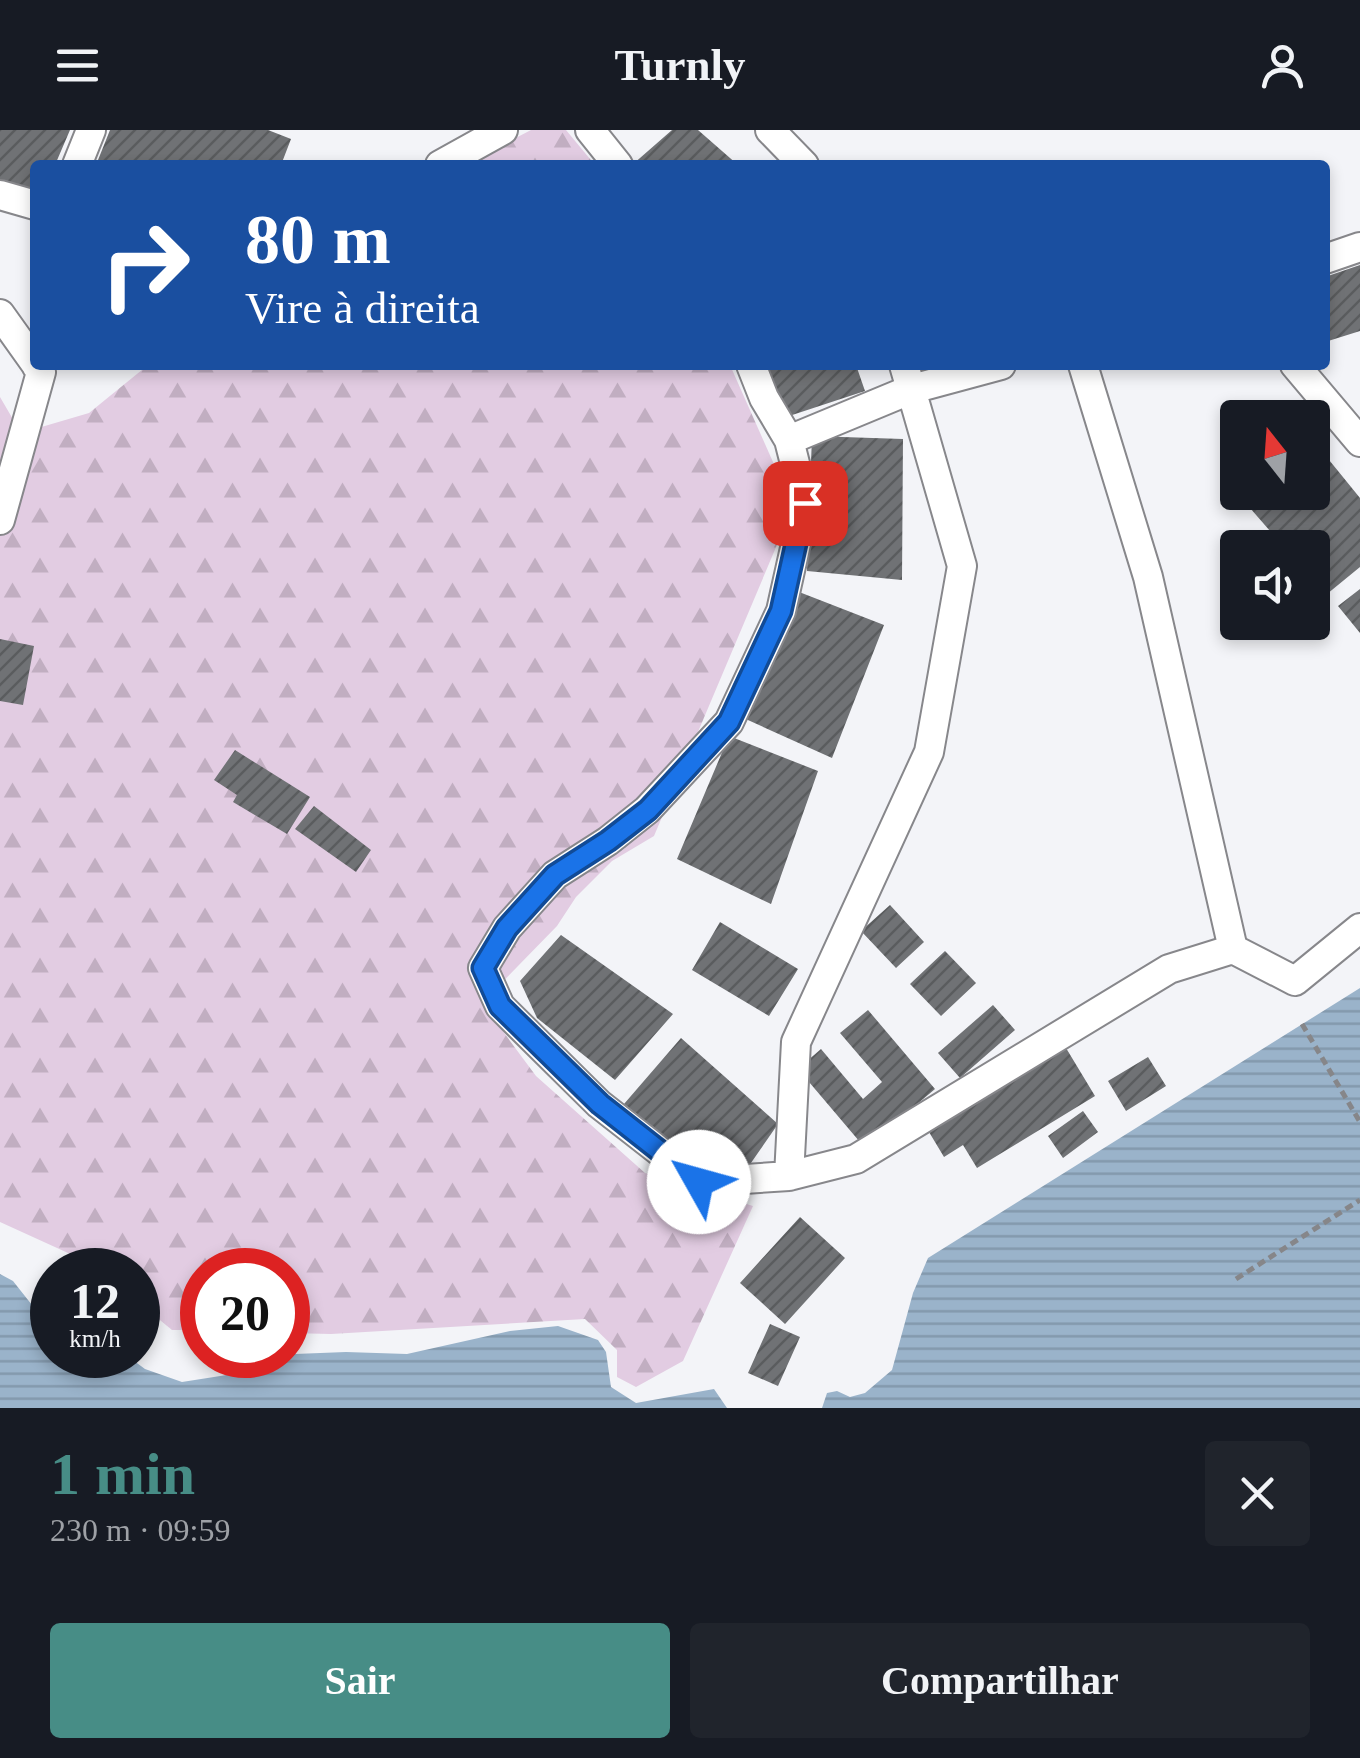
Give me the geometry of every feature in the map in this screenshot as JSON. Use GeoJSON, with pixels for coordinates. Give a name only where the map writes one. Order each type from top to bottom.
{"type":"FeatureCollection","features":[{"type":"Feature","properties":{"kind":"lane"},"geometry":{"type":"LineString","coordinates":[[79,160],[91,130]]}},
{"type":"Feature","properties":{"kind":"lane"},"geometry":{"type":"LineString","coordinates":[[449,160],[504,130]]}},
{"type":"Feature","properties":{"kind":"lane"},"geometry":{"type":"LineString","coordinates":[[590,130],[614,160]]}},
{"type":"Feature","properties":{"kind":"lane"},"geometry":{"type":"LineString","coordinates":[[770,130],[799,160]]}},
{"type":"Feature","properties":{"kind":"lane"},"geometry":{"type":"LineString","coordinates":[[0,195],[30,203]]}},
{"type":"Feature","properties":{"kind":"lane"},"geometry":{"type":"LineString","coordinates":[[1330,256],[1360,246]]}},
{"type":"Feature","properties":{"kind":"lane"},"geometry":{"type":"LineString","coordinates":[[0,314],[30,349]]}},
{"type":"Feature","properties":{"kind":"lane"},"geometry":{"type":"LineString","coordinates":[[0,520],[44,370]]}},
{"type":"Feature","properties":{"kind":"lane"},"geometry":{"type":"LineString","coordinates":[[752,370],[790,440],[805,503],[781,611],[729,722],[648,810],[555,875],[507,928],[483,968],[500,1006],[600,1104],[699,1182],[789,1176],[856,1159],[1169,969],[1233,949],[1295,981],[1360,928]]}},
{"type":"Feature","properties":{"kind":"lane"},"geometry":{"type":"LineString","coordinates":[[790,440],[908,377],[962,370]]}},
{"type":"Feature","properties":{"kind":"lane"},"geometry":{"type":"LineString","coordinates":[[1085,370],[1148,577],[1233,949]]}},
{"type":"Feature","properties":{"kind":"lane"},"geometry":{"type":"LineString","coordinates":[[1299,370],[1360,442]]}},
{"type":"Feature","properties":{"kind":"lane"},"geometry":{"type":"LineString","coordinates":[[789,1176],[796,1042],[929,752],[962,566],[908,377]]}},
{"type":"Feature","properties":{"kind":"path"},"geometry":{"type":"LineString","coordinates":[[1302,1024],[1360,1122]]}},
{"type":"Feature","properties":{"kind":"path"},"geometry":{"type":"LineString","coordinates":[[1236,1279],[1360,1200]]}},
{"type":"Feature","properties":{"kind":"green space"},"geometry":{"type":"Polygon","coordinates":[[[531,130],[566,130],[591,160],[474,160],[531,130]]]}},
{"type":"Feature","properties":{"kind":"green space"},"geometry":{"type":"Polygon","coordinates":[[[142,370],[732,370],[793,507],[654,836],[612,861],[576,897],[557,926],[482,1003],[536,1076],[645,1173],[753,1206],[683,1361],[636,1387],[617,1377],[617,1350],[585,1319],[310,1334],[310,1248],[180,1248],[180,1330],[172,1330],[160,1320],[160,1248],[57,1248],[0,1222],[0,397],[21,433],[89,413],[142,370]]]}},
{"type":"Feature","properties":{"kind":"water"},"geometry":{"type":"Polygon","coordinates":[[[1360,988],[1360,1408],[822,1408],[827,1393],[837,1391],[850,1397],[865,1393],[892,1370],[913,1293],[928,1258],[1360,988]]]}},
{"type":"Feature","properties":{"kind":"water"},"geometry":{"type":"Polygon","coordinates":[[[0,1274],[13,1281],[30,1302],[30,1378],[160,1378],[160,1374],[182,1382],[208,1378],[310,1378],[310,1353],[407,1354],[510,1331],[558,1326],[598,1340],[606,1352],[611,1387],[636,1403],[714,1389],[727,1408],[0,1408],[0,1274]]]}},
{"type":"Feature","properties":{"kind":"building"},"geometry":{"type":"Polygon","coordinates":[[[0,130],[70,130],[57,160],[30,160],[30,194],[0,185],[0,130]]]}},
{"type":"Feature","properties":{"kind":"building"},"geometry":{"type":"Polygon","coordinates":[[[110,130],[268,130],[291,139],[283,160],[98,160],[110,130]]]}},
{"type":"Feature","properties":{"kind":"building"},"geometry":{"type":"Polygon","coordinates":[[[672,130],[698,130],[732,160],[638,160],[672,130]]]}},
{"type":"Feature","properties":{"kind":"building"},"geometry":{"type":"Polygon","coordinates":[[[1360,265],[1360,331],[1330,340],[1330,275],[1360,265]]]}},
{"type":"Feature","properties":{"kind":"building"},"geometry":{"type":"Polygon","coordinates":[[[761,370],[858,370],[865,391],[780,419],[761,370]]]}},
{"type":"Feature","properties":{"kind":"building"},"geometry":{"type":"Polygon","coordinates":[[[812,436],[903,439],[902,580],[807,571],[812,436]]]}},
{"type":"Feature","properties":{"kind":"building"},"geometry":{"type":"Polygon","coordinates":[[[1330,461],[1360,498],[1360,567],[1330,592],[1330,530],[1269,530],[1252,510],[1330,510],[1330,461]]]}},
{"type":"Feature","properties":{"kind":"building"},"geometry":{"type":"Polygon","coordinates":[[[1360,589],[1360,633],[1338,606],[1360,589]]]}},
{"type":"Feature","properties":{"kind":"building"},"geometry":{"type":"Polygon","coordinates":[[[794,590],[884,625],[832,758],[739,716],[794,590]]]}},
{"type":"Feature","properties":{"kind":"building"},"geometry":{"type":"Polygon","coordinates":[[[0,639],[34,646],[23,705],[0,701],[0,639]]]}},
{"type":"Feature","properties":{"kind":"building"},"geometry":{"type":"Polygon","coordinates":[[[729,736],[818,771],[771,904],[677,859],[729,736]]]}},
{"type":"Feature","properties":{"kind":"building"},"geometry":{"type":"Polygon","coordinates":[[[235,750],[310,797],[287,834],[233,802],[237,795],[214,780],[235,750]]]}},
{"type":"Feature","properties":{"kind":"building"},"geometry":{"type":"Polygon","coordinates":[[[314,806],[371,850],[356,872],[295,829],[314,806]]]}},
{"type":"Feature","properties":{"kind":"building"},"geometry":{"type":"Polygon","coordinates":[[[890,905],[924,942],[896,968],[861,931],[890,905]]]}},
{"type":"Feature","properties":{"kind":"building"},"geometry":{"type":"Polygon","coordinates":[[[720,922],[798,969],[769,1016],[692,970],[720,922]]]}},
{"type":"Feature","properties":{"kind":"building"},"geometry":{"type":"Polygon","coordinates":[[[561,935],[673,1014],[615,1080],[537,1018],[520,981],[561,935]]]}},
{"type":"Feature","properties":{"kind":"building"},"geometry":{"type":"Polygon","coordinates":[[[945,951],[976,983],[941,1016],[910,984],[945,951]]]}},
{"type":"Feature","properties":{"kind":"building"},"geometry":{"type":"Polygon","coordinates":[[[993,1005],[1015,1030],[960,1078],[938,1053],[993,1005]]]}},
{"type":"Feature","properties":{"kind":"building"},"geometry":{"type":"Polygon","coordinates":[[[868,1010],[935,1089],[865,1148],[798,1069],[821,1049],[863,1099],[882,1082],[840,1033],[868,1010]]]}},
{"type":"Feature","properties":{"kind":"building"},"geometry":{"type":"Polygon","coordinates":[[[681,1038],[778,1124],[746,1170],[699,1164],[624,1104],[681,1038]]]}},
{"type":"Feature","properties":{"kind":"building"},"geometry":{"type":"Polygon","coordinates":[[[1066,1048],[1095,1096],[977,1168],[963,1145],[944,1157],[929,1132],[1066,1048]]]}},
{"type":"Feature","properties":{"kind":"building"},"geometry":{"type":"Polygon","coordinates":[[[1148,1057],[1166,1086],[1126,1111],[1108,1081],[1148,1057]]]}},
{"type":"Feature","properties":{"kind":"building"},"geometry":{"type":"Polygon","coordinates":[[[1083,1111],[1098,1132],[1063,1158],[1048,1136],[1083,1111]]]}},
{"type":"Feature","properties":{"kind":"building"},"geometry":{"type":"Polygon","coordinates":[[[800,1217],[845,1258],[785,1324],[740,1283],[800,1217]]]}},
{"type":"Feature","properties":{"kind":"building"},"geometry":{"type":"Polygon","coordinates":[[[770,1324],[800,1337],[778,1386],[748,1373],[770,1324]]]}},
{"type":"Feature","properties":{"kind":"route"},"geometry":{"type":"LineString","coordinates":[[699,1182],[600,1104],[500,1006],[483,968],[507,928],[555,875],[648,810],[729,722],[781,611],[805,503]]}}]}
